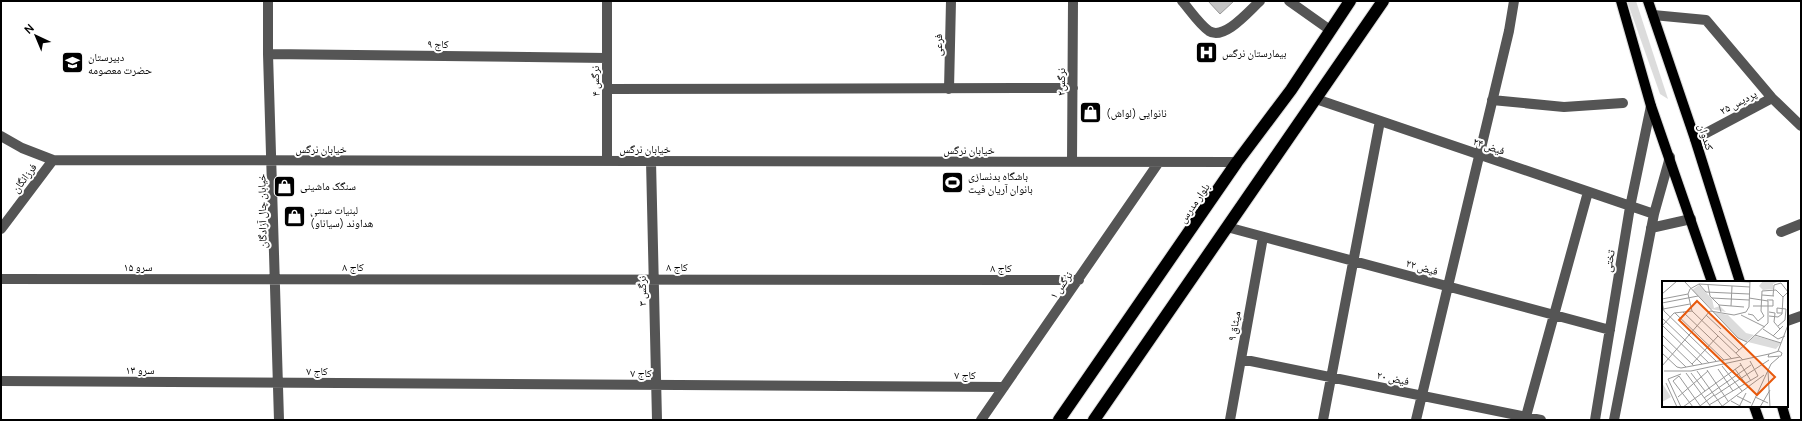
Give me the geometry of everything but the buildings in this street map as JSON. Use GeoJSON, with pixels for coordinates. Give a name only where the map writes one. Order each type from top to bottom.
{"type":"FeatureCollection","features":[{"type":"Feature","properties":{"kind":"highway","name":"بلوار مدرس"},"geometry":{"type":"LineString","coordinates":[[1059,420],[1237,162],[1290,90],[1350,1]]}},
{"type":"Feature","properties":{"kind":"highway"},"geometry":{"type":"LineString","coordinates":[[1094,420],[1383,1]]}},
{"type":"Feature","properties":{"kind":"main road"},"geometry":{"type":"LineString","coordinates":[[1621,1],[1651,106],[1670,157],[1712,281]]}},
{"type":"Feature","properties":{"kind":"main road","name":"کندوان"},"geometry":{"type":"LineString","coordinates":[[1648,1],[1695,139],[1740,281]]}},
{"type":"Feature","properties":{"kind":"main road"},"geometry":{"type":"LineString","coordinates":[[1754,407],[1759,420]]}},
{"type":"Feature","properties":{"kind":"main road"},"geometry":{"type":"LineString","coordinates":[[1782,407],[1786,420]]}},
{"type":"Feature","properties":{"kind":"street","name":"خیابان چال آزادگان"},"geometry":{"type":"LineString","coordinates":[[268,1],[268,54],[279,420]]}},
{"type":"Feature","properties":{"kind":"street","name":"نرگس ۴"},"geometry":{"type":"LineString","coordinates":[[607,1],[607,161]]}},
{"type":"Feature","properties":{"kind":"street","name":"فرعی"},"geometry":{"type":"LineString","coordinates":[[949,89],[951,1]]}},
{"type":"Feature","properties":{"kind":"street","name":"نرگس۲"},"geometry":{"type":"LineString","coordinates":[[1072,162],[1073,1]]}},
{"type":"Feature","properties":{"kind":"street"},"geometry":{"type":"LineString","coordinates":[[1182,1],[1208,31],[1218,34],[1228,30],[1260,1]]}},
{"type":"Feature","properties":{"kind":"street"},"geometry":{"type":"LineString","coordinates":[[1289,1],[1330,30]]}},
{"type":"Feature","properties":{"kind":"street"},"geometry":{"type":"LineString","coordinates":[[1416,420],[1509,31],[1514,1]]}},
{"type":"Feature","properties":{"kind":"street"},"geometry":{"type":"LineString","coordinates":[[1653,15],[1706,20],[1772,98],[1801,126]]}},
{"type":"Feature","properties":{"kind":"street","name":"کاج ۹"},"geometry":{"type":"LineString","coordinates":[[268,54],[607,58]]}},
{"type":"Feature","properties":{"kind":"street"},"geometry":{"type":"LineString","coordinates":[[607,89],[1073,88]]}},
{"type":"Feature","properties":{"kind":"street","name":"پردیس ۲۵"},"geometry":{"type":"LineString","coordinates":[[1695,139],[1772,98]]}},
{"type":"Feature","properties":{"kind":"street","name":"فیض ۲۴"},"geometry":{"type":"LineString","coordinates":[[1316,100],[1654,214]]}},
{"type":"Feature","properties":{"kind":"street"},"geometry":{"type":"LineString","coordinates":[[1492,100],[1564,107],[1623,102]]}},
{"type":"Feature","properties":{"kind":"street","name":"تختی"},"geometry":{"type":"LineString","coordinates":[[1595,420],[1630,206],[1651,106]]}},
{"type":"Feature","properties":{"kind":"street"},"geometry":{"type":"LineString","coordinates":[[1323,420],[1380,121]]}},
{"type":"Feature","properties":{"kind":"street"},"geometry":{"type":"LineString","coordinates":[[1,136],[22,148],[53,160]]}},
{"type":"Feature","properties":{"kind":"street"},"geometry":{"type":"LineString","coordinates":[[1614,420],[1651,228],[1670,157]]}},
{"type":"Feature","properties":{"kind":"street","name":"خیابان نرگس"},"geometry":{"type":"LineString","coordinates":[[53,160],[1237,162]]}},
{"type":"Feature","properties":{"kind":"street","name":"فرزانگان"},"geometry":{"type":"LineString","coordinates":[[1,229],[53,160]]}},
{"type":"Feature","properties":{"kind":"street","name":"نرگس ۳"},"geometry":{"type":"LineString","coordinates":[[651,162],[657,420]]}},
{"type":"Feature","properties":{"kind":"street","name":"نرگس ۱"},"geometry":{"type":"LineString","coordinates":[[981,420],[1159,162]]}},
{"type":"Feature","properties":{"kind":"street"},"geometry":{"type":"LineString","coordinates":[[1525,418],[1588,192]]}},
{"type":"Feature","properties":{"kind":"street"},"geometry":{"type":"LineString","coordinates":[[1651,228],[1691,219]]}},
{"type":"Feature","properties":{"kind":"street"},"geometry":{"type":"LineString","coordinates":[[1781,232],[1801,224]]}},
{"type":"Feature","properties":{"kind":"street","name":"فیض ۲۲"},"geometry":{"type":"LineString","coordinates":[[1227,227],[1610,330]]}},
{"type":"Feature","properties":{"kind":"street","name":"میثاق ۹"},"geometry":{"type":"LineString","coordinates":[[1230,420],[1262,237]]}},
{"type":"Feature","properties":{"kind":"street","name":"سرو ۱۵"},"geometry":{"type":"LineString","coordinates":[[1,279],[275,279]]}},
{"type":"Feature","properties":{"kind":"street","name":"کاج ۸"},"geometry":{"type":"LineString","coordinates":[[275,279],[1079,280]]}},
{"type":"Feature","properties":{"kind":"street"},"geometry":{"type":"LineString","coordinates":[[1788,321],[1801,316]]}},
{"type":"Feature","properties":{"kind":"street","name":"فیض ۲۰"},"geometry":{"type":"LineString","coordinates":[[1241,359],[1525,418],[1541,420]]}},
{"type":"Feature","properties":{"kind":"street","name":"سرو ۱۳"},"geometry":{"type":"LineString","coordinates":[[1,381],[278,382]]}},
{"type":"Feature","properties":{"kind":"street","name":"کاج ۷"},"geometry":{"type":"LineString","coordinates":[[278,382],[1004,387]]}},
{"type":"Feature","properties":{"kind":"shaded area"},"geometry":{"type":"Polygon","coordinates":[[[1627,1],[1636,1],[1668,99],[1660,94],[1627,1]]]}},
{"type":"Feature","properties":{"kind":"place","name":"بیمارستان نرگس"},"geometry":{"type":"Point","coordinates":[1207,53]}},
{"type":"Feature","properties":{"kind":"place","name":"دبیرستان حضرت معصومه"},"geometry":{"type":"Point","coordinates":[72,63]}},
{"type":"Feature","properties":{"kind":"place","name":"نانوایی (لواش)"},"geometry":{"type":"Point","coordinates":[1091,113]}},
{"type":"Feature","properties":{"kind":"place","name":"باشگاه بدنسازی بانوان آریان فیت"},"geometry":{"type":"Point","coordinates":[952,182]}},
{"type":"Feature","properties":{"kind":"place","name":"سنگک ماشینی"},"geometry":{"type":"Point","coordinates":[285,186]}},
{"type":"Feature","properties":{"kind":"place","name":"لبنیات سنتی هداوند (سیاناو)"},"geometry":{"type":"Point","coordinates":[295,216]}}]}
